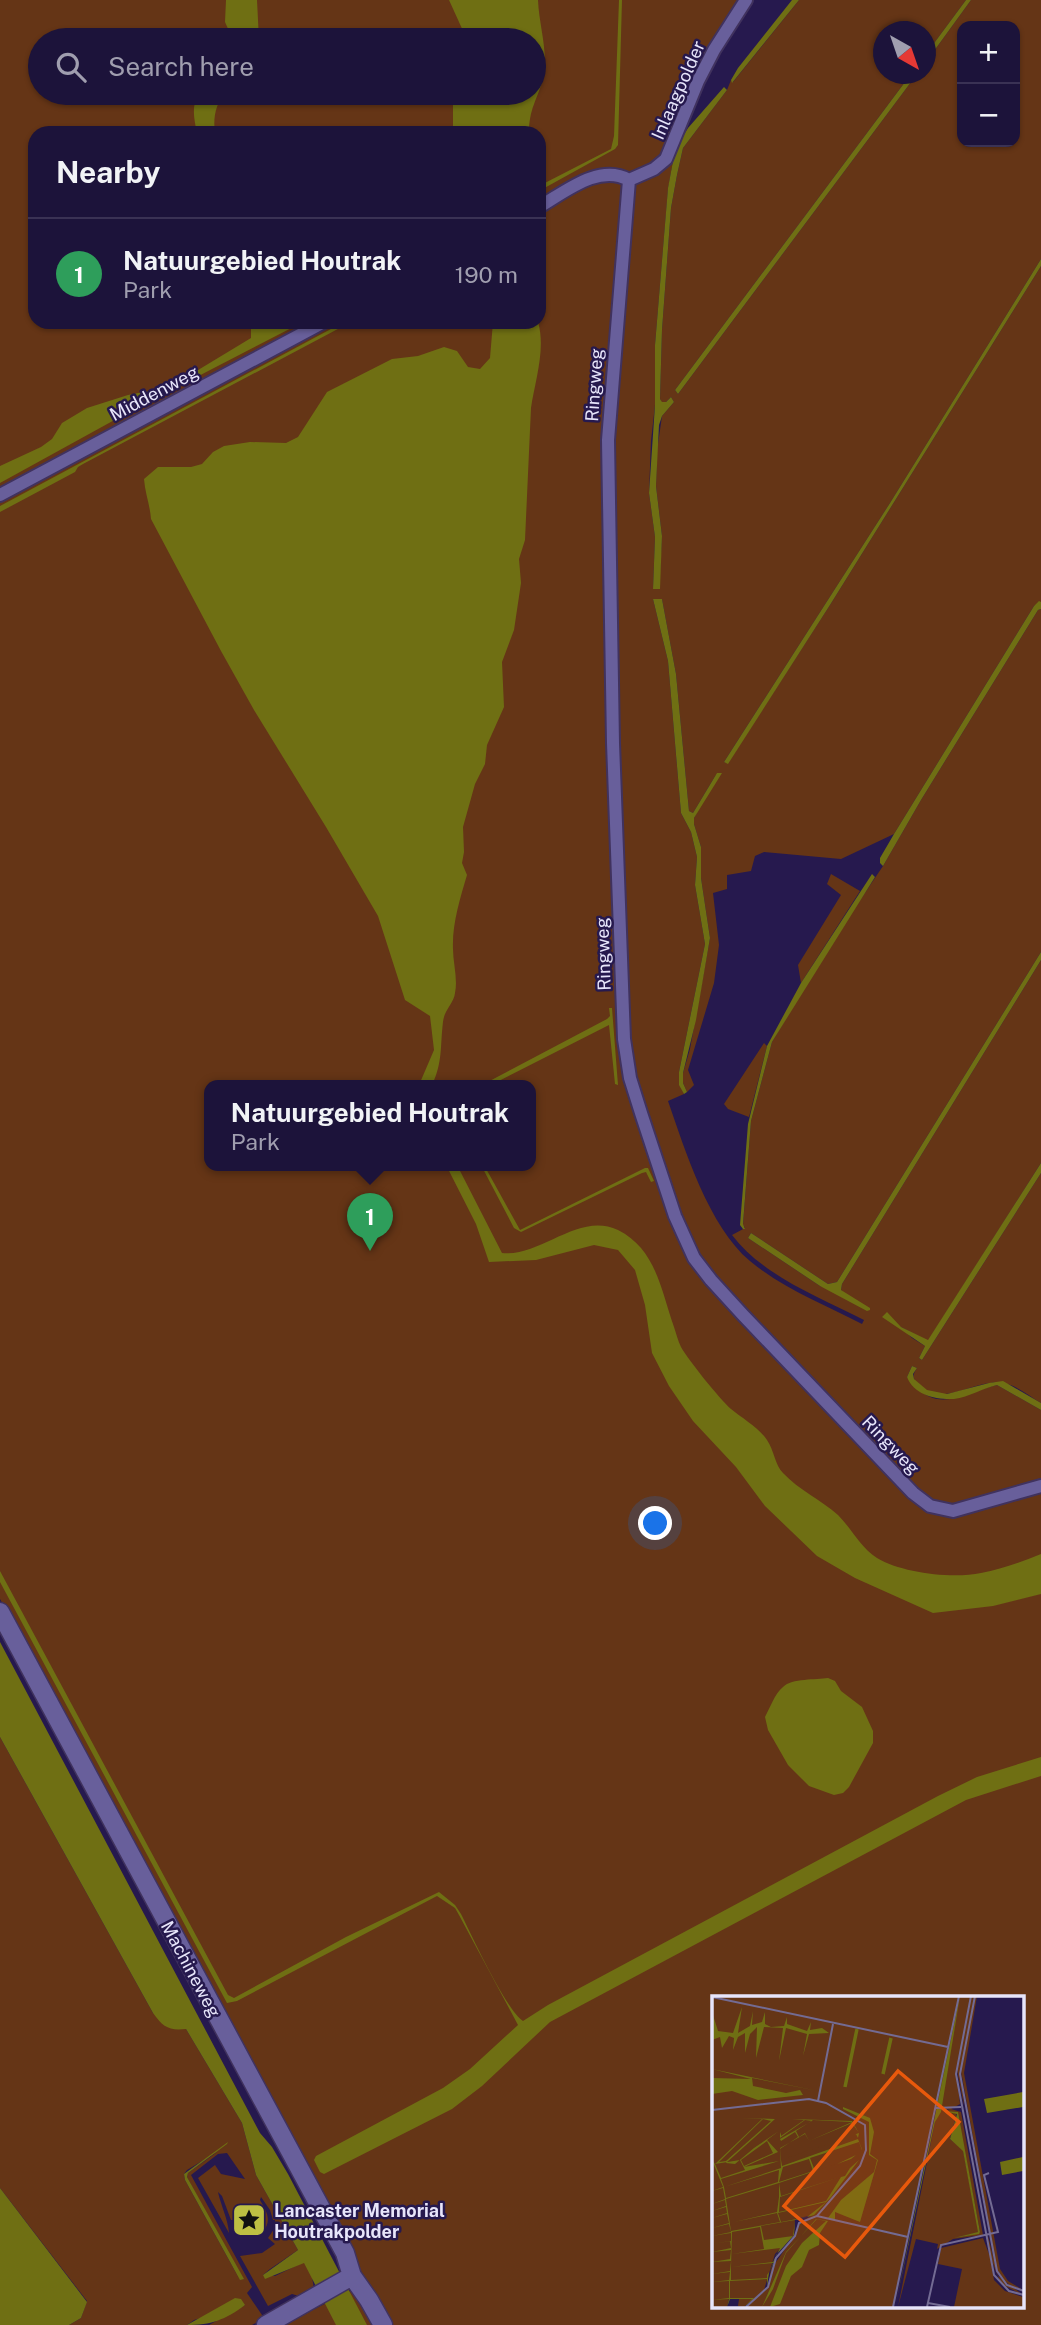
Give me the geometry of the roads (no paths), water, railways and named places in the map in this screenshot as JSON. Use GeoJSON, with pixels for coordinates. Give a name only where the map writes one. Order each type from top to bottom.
{"type":"FeatureCollection","features":[{"type":"Feature","properties":{"kind":"street","name":"Inlaagpolder"},"geometry":{"type":"LineString","coordinates":[[629,180],[654,169],[666,159],[705,68],[746,0]]}},
{"type":"Feature","properties":{"kind":"street"},"geometry":{"type":"LineString","coordinates":[[546,203],[602,174],[618,175],[629,180]]}},
{"type":"Feature","properties":{"kind":"street","name":"Ringweg"},"geometry":{"type":"LineString","coordinates":[[629,180],[610,396],[608,498],[624,1039],[628,1070],[641,1113],[680,1228],[700,1266],[743,1315],[913,1493],[930,1506],[953,1511],[1041,1486]]}},
{"type":"Feature","properties":{"kind":"street","name":"Middenweg"},"geometry":{"type":"LineString","coordinates":[[0,495],[311,329]]}},
{"type":"Feature","properties":{"kind":"street","name":"Machineweg"},"geometry":{"type":"LineString","coordinates":[[0,1612],[345,2253],[349,2279],[369,2300],[383,2325]]}},
{"type":"Feature","properties":{"kind":"street"},"geometry":{"type":"LineString","coordinates":[[266,2325],[349,2279]]}},
{"type":"Feature","properties":{"kind":"place","name":"Natuurgebied Houtrak"},"geometry":{"type":"Point","coordinates":[370,1251]}},
{"type":"Feature","properties":{"kind":"place","name":"Lancaster Memorial Houtrakpolder"},"geometry":{"type":"Point","coordinates":[249,2220]}}]}
